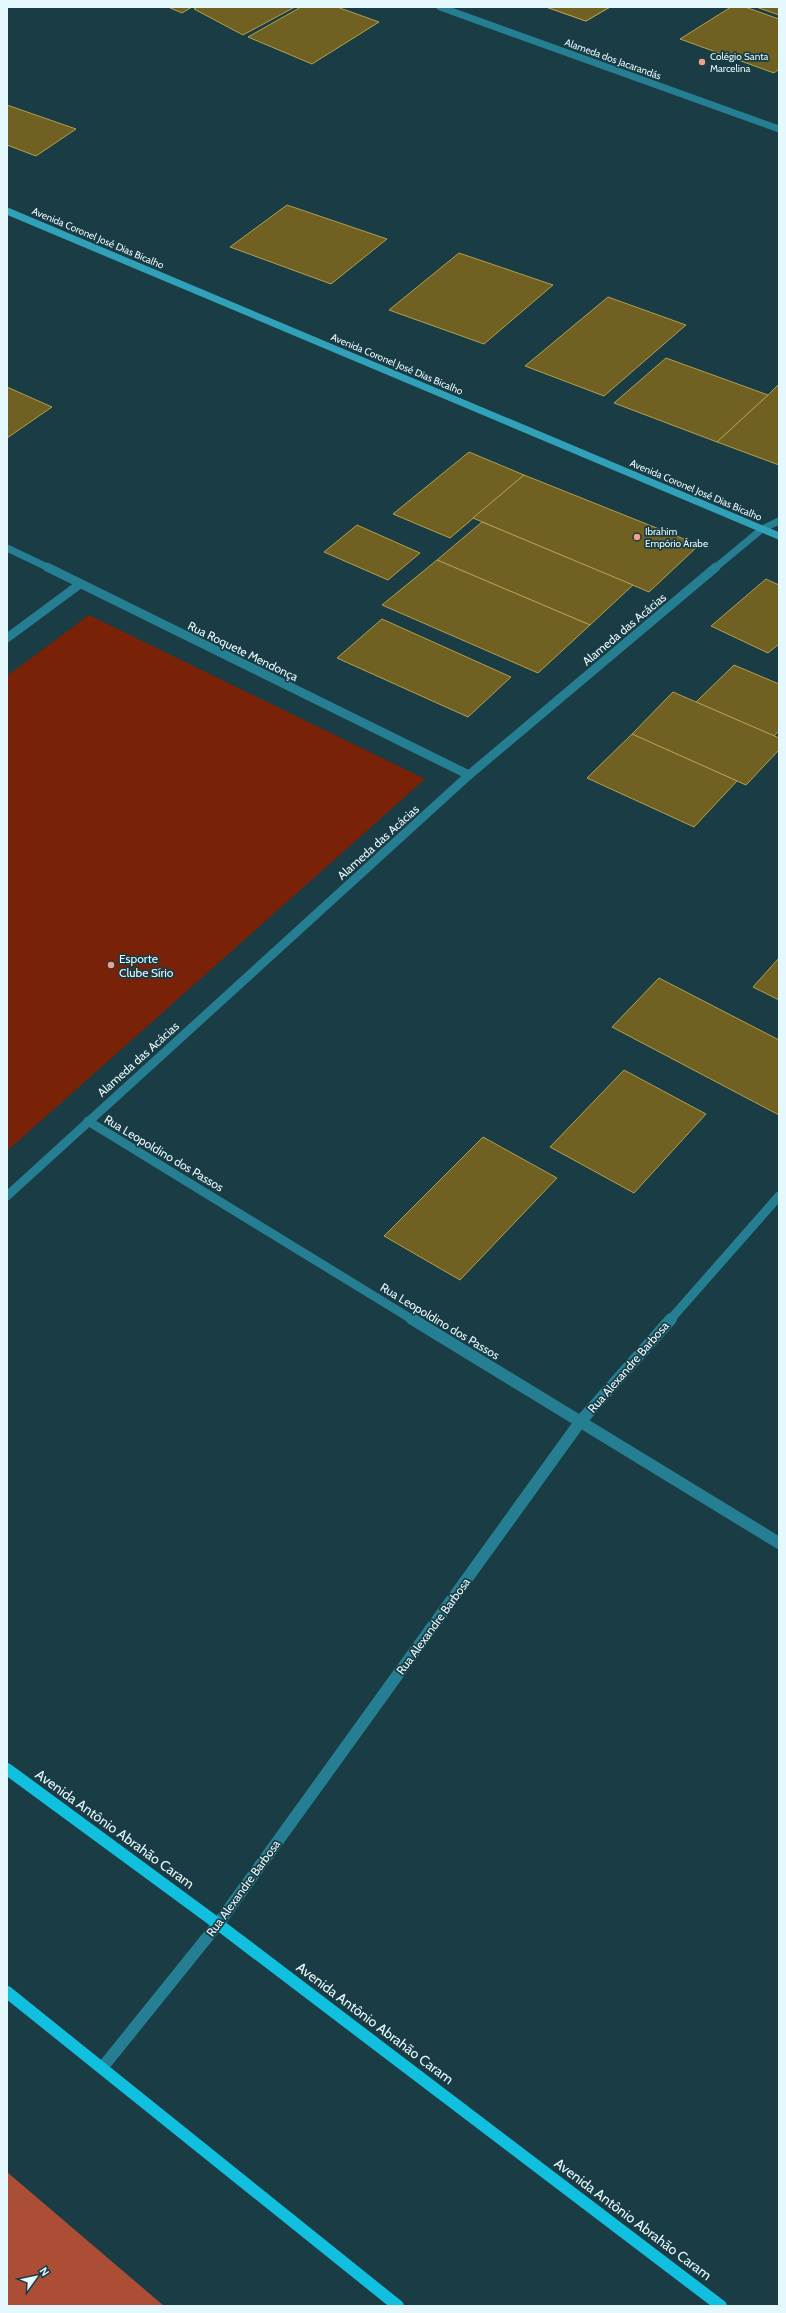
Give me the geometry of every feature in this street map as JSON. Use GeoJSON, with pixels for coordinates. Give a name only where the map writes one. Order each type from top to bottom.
{"type":"FeatureCollection","features":[{"type":"Feature","properties":{"kind":"main road","name":"Avenida Antônio Abrahão Caram"},"geometry":{"type":"LineString","coordinates":[[7,1769],[218,1924],[721,2306]]}},
{"type":"Feature","properties":{"kind":"main road"},"geometry":{"type":"LineString","coordinates":[[7,1992],[398,2306]]}},
{"type":"Feature","properties":{"kind":"street","name":"Alameda dos Jacarandás"},"geometry":{"type":"LineString","coordinates":[[440,7],[779,129]]}},
{"type":"Feature","properties":{"kind":"street","name":"Avenida Coronel José Dias Bicalho"},"geometry":{"type":"LineString","coordinates":[[7,211],[779,536]]}},
{"type":"Feature","properties":{"kind":"street","name":"Alameda das Acácias"},"geometry":{"type":"LineString","coordinates":[[7,1196],[469,776],[762,529],[779,521]]}},
{"type":"Feature","properties":{"kind":"street","name":"Rua Roquete Mendonça"},"geometry":{"type":"LineString","coordinates":[[7,548],[469,776]]}},
{"type":"Feature","properties":{"kind":"street"},"geometry":{"type":"LineString","coordinates":[[7,638],[80,584]]}},
{"type":"Feature","properties":{"kind":"street","name":"Rua Leopoldino dos Passos"},"geometry":{"type":"LineString","coordinates":[[88,1121],[779,1543]]}},
{"type":"Feature","properties":{"kind":"street","name":"Rua Alexandre Barbosa"},"geometry":{"type":"LineString","coordinates":[[102,2068],[218,1924],[580,1422],[779,1196]]}},
{"type":"Feature","properties":{"kind":"shaded area","name":"Esporte Clube Sírio"},"geometry":{"type":"Polygon","coordinates":[[[89,615],[425,779],[7,1151],[7,676],[89,615]]]}},
{"type":"Feature","properties":{"kind":"shaded area"},"geometry":{"type":"Polygon","coordinates":[[[7,2172],[164,2306],[7,2306],[7,2172]]]}},
{"type":"Feature","properties":{"kind":"building"},"geometry":{"type":"Polygon","coordinates":[[[168,7],[192,7],[182,13],[168,7]]]}},
{"type":"Feature","properties":{"kind":"building"},"geometry":{"type":"Polygon","coordinates":[[[198,7],[295,7],[243,35],[194,9],[198,7]]]}},
{"type":"Feature","properties":{"kind":"building"},"geometry":{"type":"Polygon","coordinates":[[[301,7],[337,7],[379,22],[312,64],[248,37],[301,7]]]}},
{"type":"Feature","properties":{"kind":"building"},"geometry":{"type":"Polygon","coordinates":[[[546,7],[610,7],[586,21],[546,7]]]}},
{"type":"Feature","properties":{"kind":"building"},"geometry":{"type":"Polygon","coordinates":[[[546,7],[610,7],[586,21],[546,7]]]}},
{"type":"Feature","properties":{"kind":"building"},"geometry":{"type":"Polygon","coordinates":[[[731,7],[745,7],[779,19],[779,69],[774,73],[680,39],[731,7]]]}},
{"type":"Feature","properties":{"kind":"building"},"geometry":{"type":"Polygon","coordinates":[[[756,7],[779,7],[779,15],[756,7]]]}},
{"type":"Feature","properties":{"kind":"building"},"geometry":{"type":"Polygon","coordinates":[[[7,105],[76,129],[36,156],[7,145],[7,105]]]}},
{"type":"Feature","properties":{"kind":"building"},"geometry":{"type":"Polygon","coordinates":[[[287,205],[387,239],[331,284],[230,247],[287,205]]]}},
{"type":"Feature","properties":{"kind":"building"},"geometry":{"type":"Polygon","coordinates":[[[459,253],[553,285],[484,344],[389,310],[459,253]]]}},
{"type":"Feature","properties":{"kind":"building"},"geometry":{"type":"Polygon","coordinates":[[[608,297],[686,325],[604,396],[525,366],[608,297]]]}},
{"type":"Feature","properties":{"kind":"building"},"geometry":{"type":"Polygon","coordinates":[[[666,358],[768,395],[717,442],[614,403],[666,358]]]}},
{"type":"Feature","properties":{"kind":"building"},"geometry":{"type":"Polygon","coordinates":[[[779,384],[779,465],[717,442],[768,395],[779,384]]]}},
{"type":"Feature","properties":{"kind":"building"},"geometry":{"type":"Polygon","coordinates":[[[7,387],[52,407],[7,438],[7,387]]]}},
{"type":"Feature","properties":{"kind":"building"},"geometry":{"type":"Polygon","coordinates":[[[469,452],[524,475],[450,538],[393,514],[469,452]]]}},
{"type":"Feature","properties":{"kind":"building"},"geometry":{"type":"Polygon","coordinates":[[[524,475],[699,545],[649,592],[473,518],[524,475]]]}},
{"type":"Feature","properties":{"kind":"building"},"geometry":{"type":"Polygon","coordinates":[[[482,522],[633,585],[590,625],[437,560],[482,522]]]}},
{"type":"Feature","properties":{"kind":"building"},"geometry":{"type":"Polygon","coordinates":[[[357,525],[420,553],[388,580],[324,552],[357,525]]]}},
{"type":"Feature","properties":{"kind":"building"},"geometry":{"type":"Polygon","coordinates":[[[437,560],[590,625],[538,673],[382,605],[437,560]]]}},
{"type":"Feature","properties":{"kind":"building"},"geometry":{"type":"Polygon","coordinates":[[[766,579],[779,585],[779,644],[768,653],[711,626],[766,579]]]}},
{"type":"Feature","properties":{"kind":"building"},"geometry":{"type":"Polygon","coordinates":[[[382,619],[511,677],[468,717],[337,658],[382,619]]]}},
{"type":"Feature","properties":{"kind":"building"},"geometry":{"type":"Polygon","coordinates":[[[734,665],[779,684],[779,731],[774,736],[696,702],[734,665]]]}},
{"type":"Feature","properties":{"kind":"building"},"geometry":{"type":"Polygon","coordinates":[[[673,692],[779,738],[779,750],[746,785],[632,734],[673,692]]]}},
{"type":"Feature","properties":{"kind":"building"},"geometry":{"type":"Polygon","coordinates":[[[632,734],[737,781],[694,827],[587,778],[632,734]]]}},
{"type":"Feature","properties":{"kind":"building"},"geometry":{"type":"Polygon","coordinates":[[[779,958],[779,1000],[753,987],[779,958]]]}},
{"type":"Feature","properties":{"kind":"building"},"geometry":{"type":"Polygon","coordinates":[[[659,978],[779,1040],[779,1115],[612,1027],[659,978]]]}},
{"type":"Feature","properties":{"kind":"building"},"geometry":{"type":"Polygon","coordinates":[[[624,1070],[706,1114],[634,1193],[550,1147],[624,1070]]]}},
{"type":"Feature","properties":{"kind":"building"},"geometry":{"type":"Polygon","coordinates":[[[483,1137],[557,1178],[460,1280],[384,1236],[483,1137]]]}},
{"type":"Feature","properties":{"kind":"place","name":"Colégio Santa Marcelina"},"geometry":{"type":"Point","coordinates":[702,62]}},
{"type":"Feature","properties":{"kind":"place","name":"Ibrahim Empório Árabe"},"geometry":{"type":"Point","coordinates":[637,537]}},
{"type":"Feature","properties":{"kind":"place","name":"Esporte Clube Sírio"},"geometry":{"type":"Point","coordinates":[111,965]}}]}
